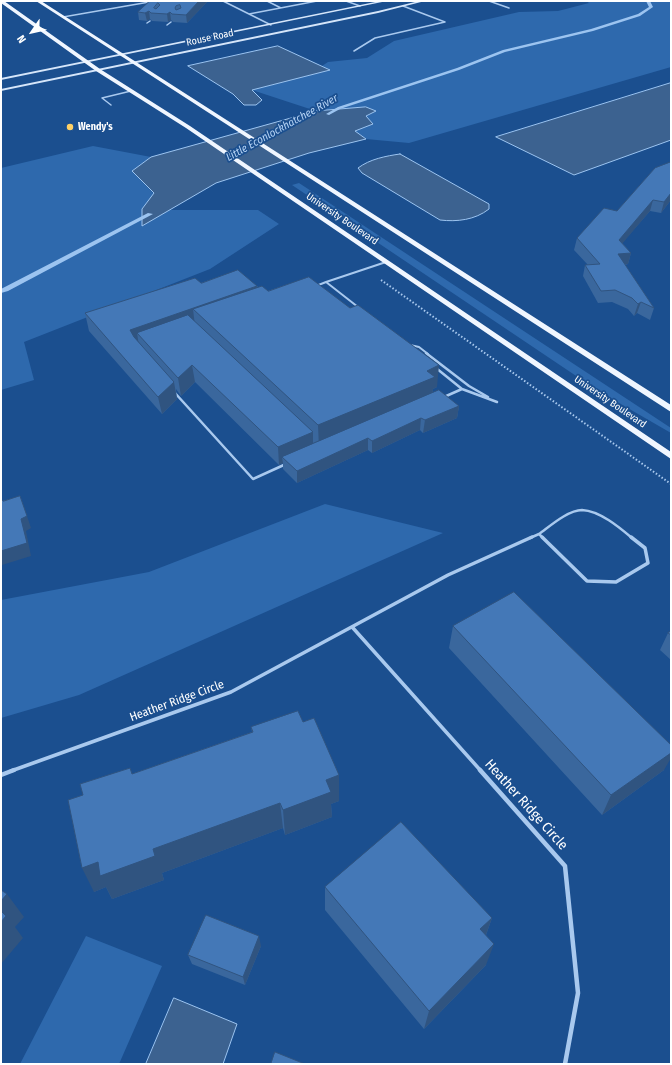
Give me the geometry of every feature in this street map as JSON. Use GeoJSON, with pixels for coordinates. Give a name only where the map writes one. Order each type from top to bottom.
{"type":"FeatureCollection","features":[{"type":"Feature","properties":{"kind":"main road","name":"University Boulevard"},"geometry":{"type":"LineString","coordinates":[[1,1],[98,70],[188,126],[671,456]]}},
{"type":"Feature","properties":{"kind":"main road","name":"University Boulevard"},"geometry":{"type":"LineString","coordinates":[[38,1],[671,409]]}},
{"type":"Feature","properties":{"kind":"street","name":"Rouse Road"},"geometry":{"type":"LineString","coordinates":[[1,79],[385,1]]}},
{"type":"Feature","properties":{"kind":"street","name":"Rouse Road"},"geometry":{"type":"LineString","coordinates":[[1,90],[423,1]]}},
{"type":"Feature","properties":{"kind":"lane"},"geometry":{"type":"LineString","coordinates":[[63,17],[155,1]]}},
{"type":"Feature","properties":{"kind":"lane"},"geometry":{"type":"LineString","coordinates":[[223,1],[271,25]]}},
{"type":"Feature","properties":{"kind":"lane"},"geometry":{"type":"LineString","coordinates":[[267,1],[282,8]]}},
{"type":"Feature","properties":{"kind":"lane"},"geometry":{"type":"LineString","coordinates":[[249,14],[317,1]]}},
{"type":"Feature","properties":{"kind":"lane"},"geometry":{"type":"LineString","coordinates":[[346,1],[360,6]]}},
{"type":"Feature","properties":{"kind":"lane"},"geometry":{"type":"LineString","coordinates":[[489,1],[509,8]]}},
{"type":"Feature","properties":{"kind":"lane"},"geometry":{"type":"LineString","coordinates":[[354,50],[375,38],[445,22],[403,6]]}},
{"type":"Feature","properties":{"kind":"lane"},"geometry":{"type":"LineString","coordinates":[[111,105],[102,98],[131,91]]}},
{"type":"Feature","properties":{"kind":"lane"},"geometry":{"type":"LineString","coordinates":[[311,288],[386,262]]}},
{"type":"Feature","properties":{"kind":"lane"},"geometry":{"type":"LineString","coordinates":[[326,282],[362,310]]}},
{"type":"Feature","properties":{"kind":"lane"},"geometry":{"type":"LineString","coordinates":[[416,352],[404,343],[419,348],[469,386],[497,402],[462,389],[433,366]]}},
{"type":"Feature","properties":{"kind":"lane"},"geometry":{"type":"LineString","coordinates":[[441,398],[462,389]]}},
{"type":"Feature","properties":{"kind":"lane"},"geometry":{"type":"LineString","coordinates":[[173,391],[253,479],[289,463]]}},
{"type":"Feature","properties":{"kind":"lane","name":"Heather Ridge Circle"},"geometry":{"type":"LineString","coordinates":[[1,775],[231,692],[353,628],[448,575],[539,534],[564,516],[581,510],[601,516],[627,534],[644,548],[648,563],[616,582],[587,581],[539,534]]}},
{"type":"Feature","properties":{"kind":"lane","name":"Heather Ridge Circle"},"geometry":{"type":"LineString","coordinates":[[353,628],[565,866],[578,993],[565,1064]]}},
{"type":"Feature","properties":{"kind":"path"},"geometry":{"type":"LineString","coordinates":[[366,269],[671,484]]}},
{"type":"Feature","properties":{"kind":"shaded area"},"geometry":{"type":"Polygon","coordinates":[[[586,1],[671,1],[671,67],[409,143],[366,139],[355,131],[366,116],[376,111],[366,107],[316,111],[252,90],[329,70],[322,66],[328,62],[367,58],[394,41],[519,12],[558,11],[589,3],[586,1]]]}},
{"type":"Feature","properties":{"kind":"shaded area"},"geometry":{"type":"Polygon","coordinates":[[[93,146],[151,157],[132,171],[154,194],[142,209],[142,225],[167,210],[258,210],[279,224],[210,269],[24,342],[34,380],[1,390],[1,168],[93,146]]]}},
{"type":"Feature","properties":{"kind":"shaded area"},"geometry":{"type":"Polygon","coordinates":[[[299,183],[671,428],[671,433],[600,392],[292,185],[299,183]]]}},
{"type":"Feature","properties":{"kind":"shaded area"},"geometry":{"type":"Polygon","coordinates":[[[325,504],[443,533],[79,695],[1,718],[1,600],[149,572],[325,504]]]}},
{"type":"Feature","properties":{"kind":"shaded area"},"geometry":{"type":"Polygon","coordinates":[[[86,936],[162,966],[119,1064],[20,1064],[86,936]]]}},
{"type":"Feature","properties":{"kind":"water"},"geometry":{"type":"Polygon","coordinates":[[[278,46],[330,70],[252,90],[262,100],[256,105],[244,105],[233,94],[188,66],[278,46]]]}},
{"type":"Feature","properties":{"kind":"water"},"geometry":{"type":"Polygon","coordinates":[[[671,83],[671,140],[574,175],[496,137],[671,83]]]}},
{"type":"Feature","properties":{"kind":"water"},"geometry":{"type":"Polygon","coordinates":[[[366,107],[376,111],[366,116],[373,124],[355,131],[366,139],[309,153],[216,183],[142,226],[142,209],[154,193],[132,171],[151,157],[316,111],[366,107]]]}},
{"type":"Feature","properties":{"kind":"water"},"geometry":{"type":"Polygon","coordinates":[[[400,154],[489,204],[489,209],[472,218],[453,221],[440,220],[362,173],[358,168],[373,160],[400,154]]]}},
{"type":"Feature","properties":{"kind":"water"},"geometry":{"type":"Polygon","coordinates":[[[174,998],[237,1024],[223,1064],[146,1064],[174,998]]]}},
{"type":"Feature","properties":{"kind":"building"},"geometry":{"type":"Polygon","coordinates":[[[150,1],[199,1],[186,15],[172,14],[170,12],[167,14],[151,13],[149,11],[145,13],[138,12],[150,1]],[[158,3],[154,8],[156,9],[160,5],[158,3]],[[180,5],[176,6],[176,10],[181,8],[180,5]]]}},
{"type":"Feature","properties":{"kind":"building"},"geometry":{"type":"Polygon","coordinates":[[[671,162],[671,193],[664,202],[653,200],[619,240],[631,253],[618,254],[654,308],[641,302],[638,304],[632,298],[615,290],[601,291],[585,265],[600,264],[577,238],[604,208],[617,211],[655,168],[671,162]]]}},
{"type":"Feature","properties":{"kind":"building"},"geometry":{"type":"Polygon","coordinates":[[[238,270],[257,286],[130,330],[134,337],[174,382],[158,397],[85,313],[195,278],[201,283],[238,270]]]}},
{"type":"Feature","properties":{"kind":"building"},"geometry":{"type":"Polygon","coordinates":[[[309,277],[350,308],[358,305],[439,365],[427,371],[435,377],[318,425],[193,309],[262,286],[268,291],[309,277]]]}},
{"type":"Feature","properties":{"kind":"building"},"geometry":{"type":"Polygon","coordinates":[[[188,315],[313,432],[278,447],[192,365],[178,378],[137,333],[188,315]]]}},
{"type":"Feature","properties":{"kind":"building"},"geometry":{"type":"Polygon","coordinates":[[[439,390],[459,406],[425,420],[421,418],[372,441],[368,438],[297,471],[282,457],[439,390]]]}},
{"type":"Feature","properties":{"kind":"building"},"geometry":{"type":"Polygon","coordinates":[[[20,496],[27,516],[21,519],[27,543],[1,551],[1,499],[3,501],[20,496]]]}},
{"type":"Feature","properties":{"kind":"building"},"geometry":{"type":"Polygon","coordinates":[[[514,592],[671,745],[671,753],[611,795],[453,626],[514,592]]]}},
{"type":"Feature","properties":{"kind":"building"},"geometry":{"type":"Polygon","coordinates":[[[298,711],[303,722],[314,718],[339,775],[326,780],[331,792],[283,810],[280,803],[153,849],[155,856],[100,876],[98,862],[82,868],[68,800],[83,795],[80,784],[130,768],[132,774],[253,732],[251,727],[298,711]]]}},
{"type":"Feature","properties":{"kind":"building"},"geometry":{"type":"Polygon","coordinates":[[[401,822],[492,918],[480,929],[494,944],[429,1011],[325,887],[401,822]]]}},
{"type":"Feature","properties":{"kind":"building"},"geometry":{"type":"Polygon","coordinates":[[[1,890],[7,894],[1,901],[1,890]]]}},
{"type":"Feature","properties":{"kind":"building"},"geometry":{"type":"Polygon","coordinates":[[[1,911],[6,916],[1,922],[1,911]]]}},
{"type":"Feature","properties":{"kind":"building"},"geometry":{"type":"Polygon","coordinates":[[[206,915],[259,936],[243,977],[188,955],[206,915]]]}},
{"type":"Feature","properties":{"kind":"building"},"geometry":{"type":"Polygon","coordinates":[[[275,1052],[305,1064],[271,1064],[275,1052]]]}},
{"type":"Feature","properties":{"kind":"waterway","name":"Little Econlockhatchee River"},"geometry":{"type":"LineString","coordinates":[[328,114],[339,108],[458,69],[504,51],[592,30],[639,15],[651,7],[648,1]]}},
{"type":"Feature","properties":{"kind":"waterway","name":"Little Econlockhatchee River"},"geometry":{"type":"LineString","coordinates":[[1,291],[6,290],[150,214]]}},
{"type":"Feature","properties":{"kind":"place","name":"Wendy's"},"geometry":{"type":"Point","coordinates":[70,127]}}]}
